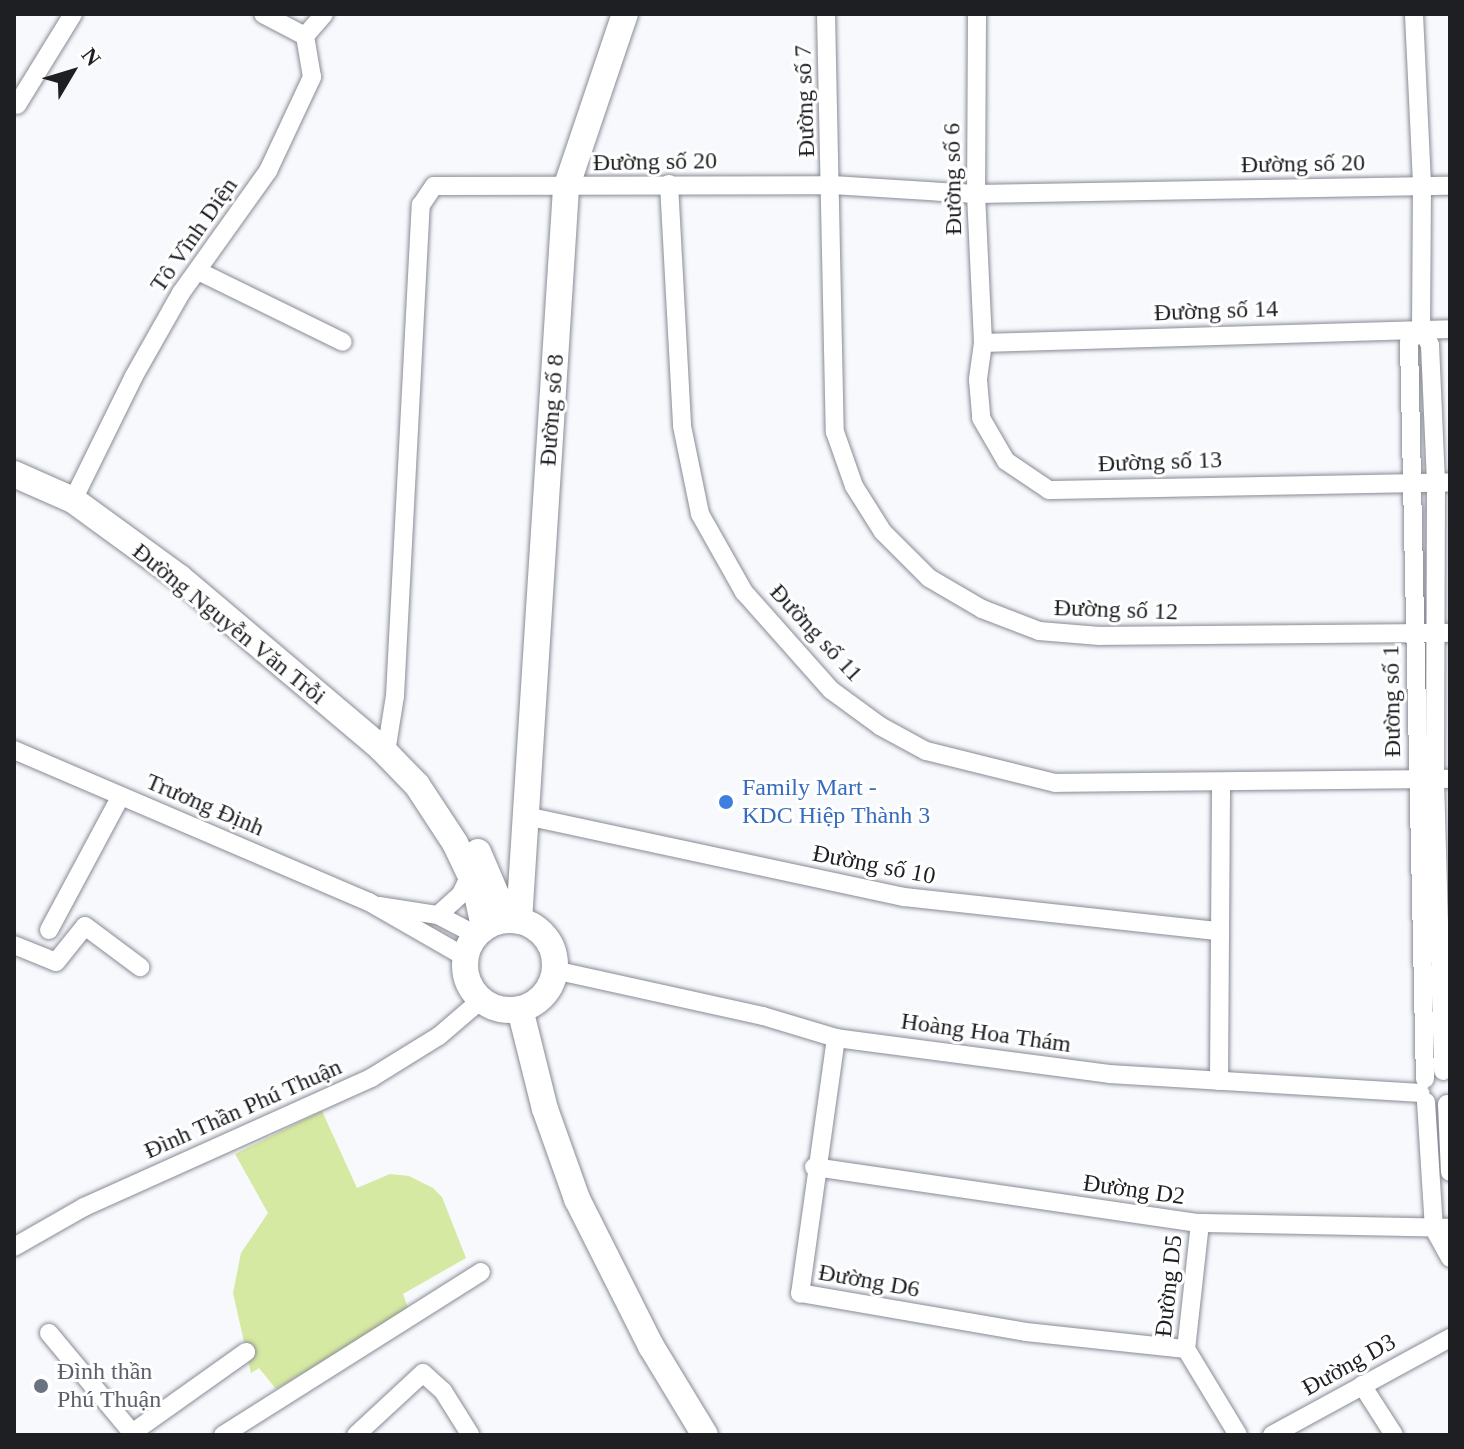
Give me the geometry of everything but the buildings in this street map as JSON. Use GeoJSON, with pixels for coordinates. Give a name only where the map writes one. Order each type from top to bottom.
{"type":"FeatureCollection","features":[{"type":"Feature","properties":{"kind":"street"},"geometry":{"type":"LineString","coordinates":[[17,105],[73,14]]}},
{"type":"Feature","properties":{"kind":"street"},"geometry":{"type":"LineString","coordinates":[[263,14],[305,36],[324,14]]}},
{"type":"Feature","properties":{"kind":"street","name":"Đường số 8"},"geometry":{"type":"LineString","coordinates":[[490,932],[525,846],[566,188],[625,14]]}},
{"type":"Feature","properties":{"kind":"street","name":"Đường số 7"},"geometry":{"type":"LineString","coordinates":[[826,14],[832,185]]}},
{"type":"Feature","properties":{"kind":"street","name":"Đường số 6"},"geometry":{"type":"LineString","coordinates":[[977,14],[976,194],[983,343]]}},
{"type":"Feature","properties":{"kind":"street","name":"Đường số 1"},"geometry":{"type":"LineString","coordinates":[[1414,14],[1422,186],[1421,328],[1430,345],[1443,482],[1443,634],[1434,780],[1424,1091],[1442,1228]]}},
{"type":"Feature","properties":{"kind":"street","name":"Tô Vĩnh Diện"},"geometry":{"type":"LineString","coordinates":[[73,500],[116,408],[198,271],[268,171],[295,118],[312,77],[305,36]]}},
{"type":"Feature","properties":{"kind":"street","name":"Đường số 11"},"geometry":{"type":"LineString","coordinates":[[669,184],[682,426],[700,514],[744,592],[787,645],[831,690],[880,726],[926,751],[1055,783],[1221,785],[1434,780]]}},
{"type":"Feature","properties":{"kind":"street","name":"Đường số 20"},"geometry":{"type":"LineString","coordinates":[[386,752],[395,696],[424,194],[434,186],[832,185],[976,194],[1450,186]]}},
{"type":"Feature","properties":{"kind":"street","name":"Đường số 12"},"geometry":{"type":"LineString","coordinates":[[832,185],[835,432],[854,486],[883,532],[929,578],[982,609],[1039,631],[1100,636],[1443,634]]}},
{"type":"Feature","properties":{"kind":"street"},"geometry":{"type":"LineString","coordinates":[[198,271],[343,342]]}},
{"type":"Feature","properties":{"kind":"street","name":"Đường số 1"},"geometry":{"type":"LineString","coordinates":[[1421,328],[1409,342],[1415,635],[1434,780],[1445,928],[1446,1072]]}},
{"type":"Feature","properties":{"kind":"street","name":"Đường số 14"},"geometry":{"type":"LineString","coordinates":[[983,343],[1450,329]]}},
{"type":"Feature","properties":{"kind":"street","name":"Đường số 13"},"geometry":{"type":"LineString","coordinates":[[983,343],[981,418],[1006,461],[1049,490],[1443,482]]}},
{"type":"Feature","properties":{"kind":"street","name":"Đường Nguyễn Văn Trỗi"},"geometry":{"type":"LineString","coordinates":[[14,474],[73,500],[180,578],[386,752],[427,799],[470,875],[490,932]]}},
{"type":"Feature","properties":{"kind":"street","name":"Trương Định"},"geometry":{"type":"LineString","coordinates":[[14,750],[376,905],[490,932]]}},
{"type":"Feature","properties":{"kind":"street"},"geometry":{"type":"LineString","coordinates":[[1219,1081],[1221,785]]}},
{"type":"Feature","properties":{"kind":"street"},"geometry":{"type":"LineString","coordinates":[[49,930],[121,796]]}},
{"type":"Feature","properties":{"kind":"street","name":"Đường Nguyễn Văn Trỗi"},"geometry":{"type":"LineString","coordinates":[[427,799],[454,817],[475,846],[490,932]]}},
{"type":"Feature","properties":{"kind":"street","name":"Đường số 10"},"geometry":{"type":"LineString","coordinates":[[526,816],[904,897],[1219,931]]}},
{"type":"Feature","properties":{"kind":"street"},"geometry":{"type":"LineString","coordinates":[[475,846],[503,853],[525,846]]}},
{"type":"Feature","properties":{"kind":"street"},"geometry":{"type":"LineString","coordinates":[[438,915],[461,894],[470,875]]}},
{"type":"Feature","properties":{"kind":"street","name":"Trương Định"},"geometry":{"type":"LineString","coordinates":[[376,905],[438,915],[490,932]]}},
{"type":"Feature","properties":{"kind":"street"},"geometry":{"type":"LineString","coordinates":[[14,945],[56,962],[85,926],[140,967]]}},
{"type":"Feature","properties":{"kind":"street"},"geometry":{"type":"LineString","coordinates":[[490,932],[542,934],[554,970],[543,995],[520,1009],[499,1009],[481,1000],[469,984],[490,932]]}},
{"type":"Feature","properties":{"kind":"street","name":"Hoàng Hoa Thám"},"geometry":{"type":"LineString","coordinates":[[554,970],[763,1016],[836,1038],[1110,1074],[1424,1091],[1434,1107],[1448,1103]]}},
{"type":"Feature","properties":{"kind":"street","name":"Đình Thần Phú Thuận"},"geometry":{"type":"LineString","coordinates":[[14,1247],[84,1207],[371,1078],[439,1036],[481,1000]]}},
{"type":"Feature","properties":{"kind":"street"},"geometry":{"type":"LineString","coordinates":[[520,1009],[545,1109],[577,1199],[651,1346],[705,1435]]}},
{"type":"Feature","properties":{"kind":"street","name":"Đường D6"},"geometry":{"type":"LineString","coordinates":[[836,1038],[814,1167],[800,1293],[1026,1332],[1186,1349]]}},
{"type":"Feature","properties":{"kind":"street"},"geometry":{"type":"LineString","coordinates":[[1424,1091],[1446,1072]]}},
{"type":"Feature","properties":{"kind":"street"},"geometry":{"type":"LineString","coordinates":[[1448,1103],[1450,1172]]}},
{"type":"Feature","properties":{"kind":"street","name":"Đường D2"},"geometry":{"type":"LineString","coordinates":[[814,1167],[1200,1223],[1442,1228]]}},
{"type":"Feature","properties":{"kind":"street","name":"Đường D5"},"geometry":{"type":"LineString","coordinates":[[1200,1223],[1186,1349],[1238,1435]]}},
{"type":"Feature","properties":{"kind":"street"},"geometry":{"type":"LineString","coordinates":[[1442,1228],[1450,1258]]}},
{"type":"Feature","properties":{"kind":"street"},"geometry":{"type":"LineString","coordinates":[[223,1435],[481,1272]]}},
{"type":"Feature","properties":{"kind":"street"},"geometry":{"type":"LineString","coordinates":[[49,1333],[133,1434],[246,1352]]}},
{"type":"Feature","properties":{"kind":"street","name":"Đường D3"},"geometry":{"type":"LineString","coordinates":[[1272,1435],[1450,1338]]}},
{"type":"Feature","properties":{"kind":"street"},"geometry":{"type":"LineString","coordinates":[[356,1435],[423,1373],[443,1391],[470,1434]]}},
{"type":"Feature","properties":{"kind":"street"},"geometry":{"type":"LineString","coordinates":[[1362,1385],[1394,1435]]}},
{"type":"Feature","properties":{"kind":"green space"},"geometry":{"type":"Polygon","coordinates":[[[322,1111],[357,1188],[390,1174],[409,1176],[433,1188],[442,1197],[466,1258],[403,1294],[409,1311],[276,1389],[259,1368],[251,1373],[233,1293],[241,1253],[268,1213],[235,1154],[322,1111]]]}},
{"type":"Feature","properties":{"kind":"place","name":"Family Mart - KDC Hiệp Thành 3"},"geometry":{"type":"Point","coordinates":[726,802]}},
{"type":"Feature","properties":{"kind":"place","name":"Đình thần Phú Thuận"},"geometry":{"type":"Point","coordinates":[41,1386]}}]}
